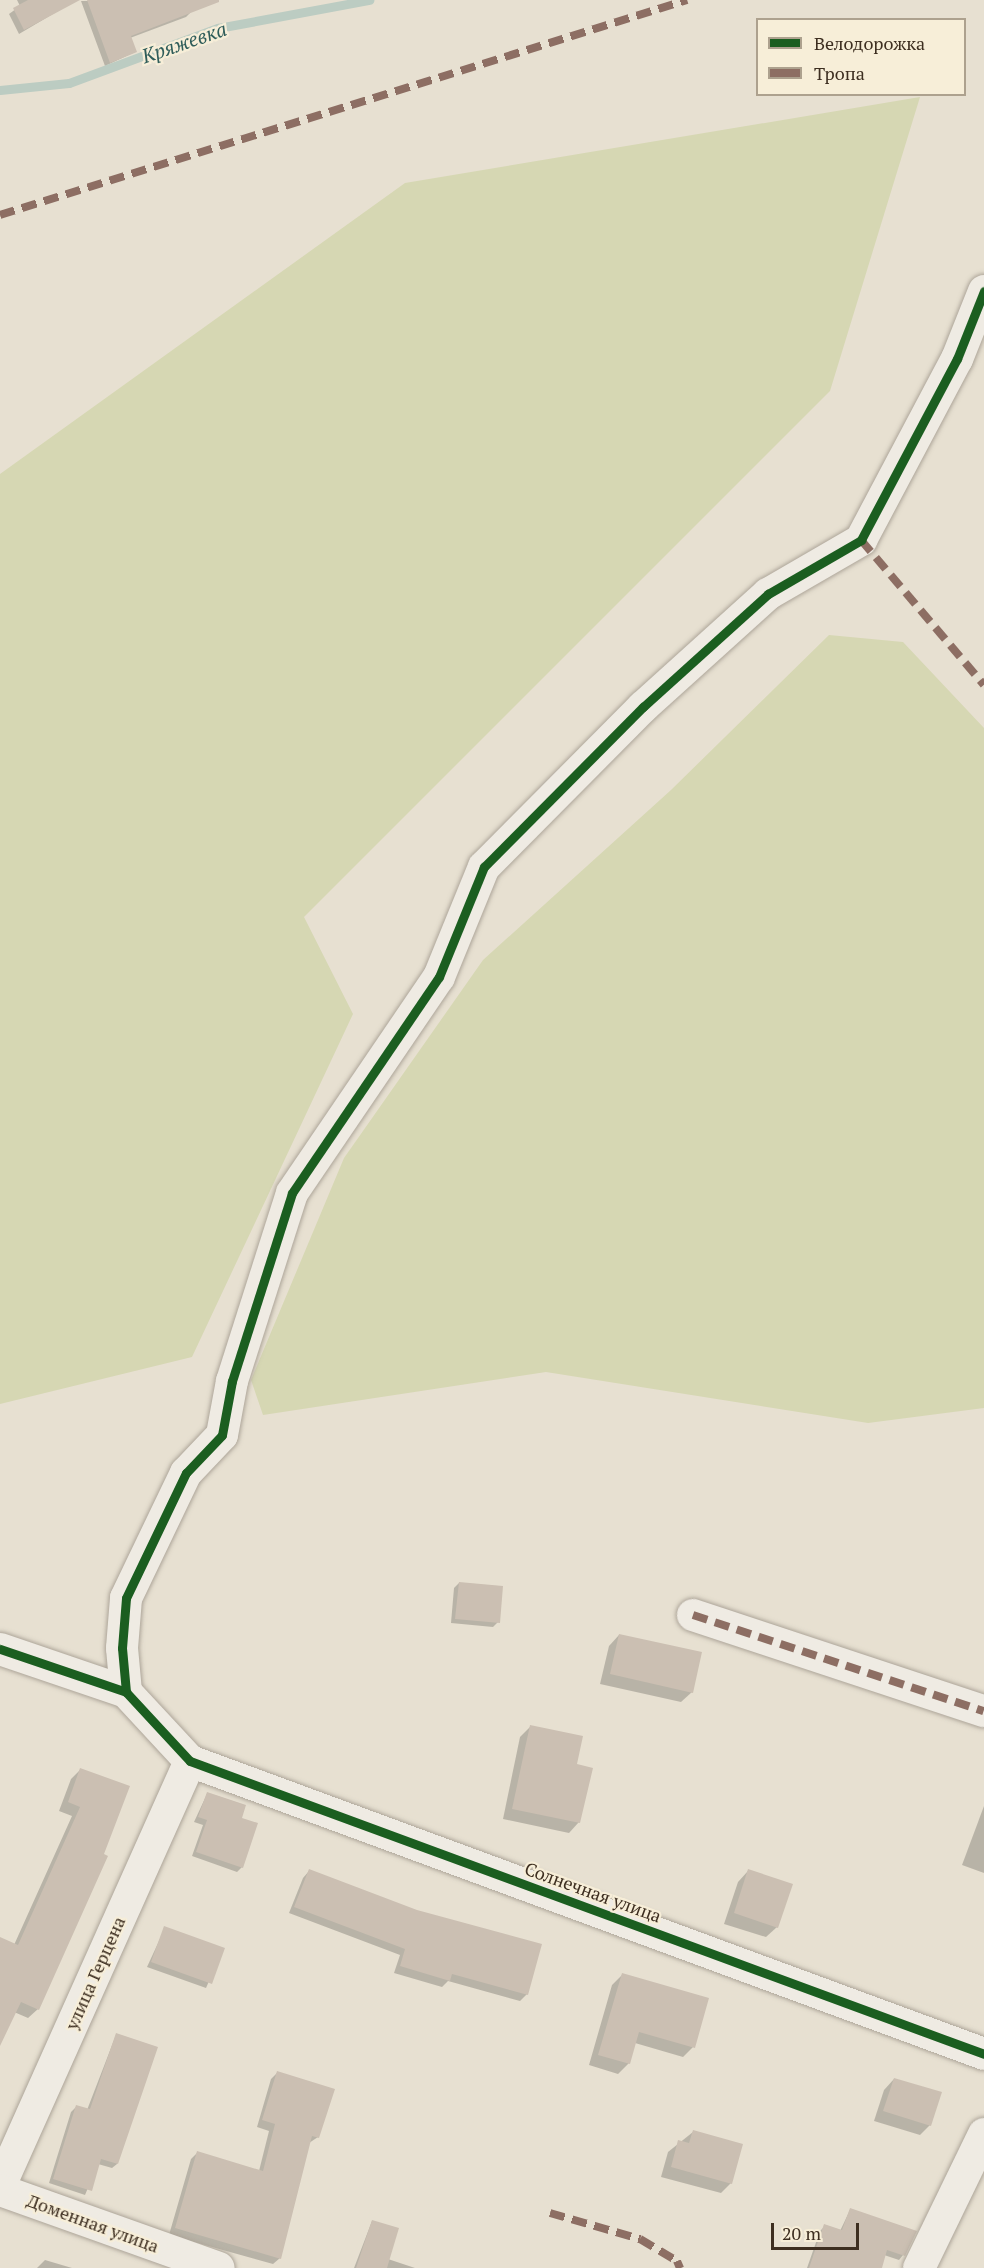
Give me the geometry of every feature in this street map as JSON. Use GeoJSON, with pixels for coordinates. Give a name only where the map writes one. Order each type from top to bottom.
{"type":"FeatureCollection","features":[{"type":"Feature","properties":{"kind":"street"},"geometry":{"type":"LineString","coordinates":[[126,1692],[122,1648],[126,1598],[186,1473],[222,1435],[232,1381],[292,1193],[439,977],[484,867],[643,707],[768,594],[861,540],[957,359],[984,291]]}},
{"type":"Feature","properties":{"kind":"street"},"geometry":{"type":"LineString","coordinates":[[693,1615],[984,1711]]}},
{"type":"Feature","properties":{"kind":"street"},"geometry":{"type":"LineString","coordinates":[[0,1648],[126,1692],[190,1761]]}},
{"type":"Feature","properties":{"kind":"street","name":"Солнечная улица"},"geometry":{"type":"LineString","coordinates":[[190,1761],[984,2054]]}},
{"type":"Feature","properties":{"kind":"street","name":"улица Герцена"},"geometry":{"type":"LineString","coordinates":[[0,2188],[190,1761]]}},
{"type":"Feature","properties":{"kind":"street"},"geometry":{"type":"LineString","coordinates":[[919,2268],[984,2133]]}},
{"type":"Feature","properties":{"kind":"street","name":"Доменная улица"},"geometry":{"type":"LineString","coordinates":[[0,2188],[219,2268]]}},
{"type":"Feature","properties":{"kind":"green space"},"geometry":{"type":"Polygon","coordinates":[[[920,97],[830,391],[304,917],[353,1014],[192,1357],[0,1404],[0,474],[405,183],[920,97]]]}},
{"type":"Feature","properties":{"kind":"green space"},"geometry":{"type":"Polygon","coordinates":[[[829,635],[903,642],[984,728],[984,1408],[868,1423],[546,1372],[263,1415],[251,1380],[344,1158],[483,960],[671,790],[829,635]]]}},
{"type":"Feature","properties":{"kind":"building"},"geometry":{"type":"Polygon","coordinates":[[[28,0],[80,0],[24,30],[13,8],[28,0]]]}},
{"type":"Feature","properties":{"kind":"building"},"geometry":{"type":"Polygon","coordinates":[[[87,0],[219,0],[219,2],[131,36],[137,52],[110,63],[87,0]]]}},
{"type":"Feature","properties":{"kind":"building"},"geometry":{"type":"Polygon","coordinates":[[[459,1582],[503,1586],[500,1623],[455,1619],[459,1582]]]}},
{"type":"Feature","properties":{"kind":"building"},"geometry":{"type":"Polygon","coordinates":[[[619,1634],[702,1652],[693,1693],[610,1674],[619,1634]]]}},
{"type":"Feature","properties":{"kind":"building"},"geometry":{"type":"Polygon","coordinates":[[[530,1725],[583,1736],[577,1764],[593,1768],[580,1823],[512,1809],[530,1725]]]}},
{"type":"Feature","properties":{"kind":"building"},"geometry":{"type":"Polygon","coordinates":[[[80,1768],[130,1786],[104,1854],[108,1856],[39,2010],[21,2002],[0,2046],[0,1937],[18,1945],[80,1807],[68,1802],[80,1768]]]}},
{"type":"Feature","properties":{"kind":"building"},"geometry":{"type":"Polygon","coordinates":[[[207,1792],[246,1805],[242,1818],[258,1823],[243,1868],[196,1852],[207,1820],[198,1817],[207,1792]]]}},
{"type":"Feature","properties":{"kind":"building"},"geometry":{"type":"Polygon","coordinates":[[[309,1869],[417,1910],[542,1944],[528,1995],[452,1974],[450,1981],[400,1966],[405,1949],[294,1907],[309,1869]]]}},
{"type":"Feature","properties":{"kind":"building"},"geometry":{"type":"Polygon","coordinates":[[[748,1869],[793,1884],[778,1928],[734,1913],[748,1869]]]}},
{"type":"Feature","properties":{"kind":"building"},"geometry":{"type":"Polygon","coordinates":[[[164,1926],[225,1948],[212,1984],[151,1962],[164,1926]]]}},
{"type":"Feature","properties":{"kind":"building"},"geometry":{"type":"Polygon","coordinates":[[[622,1973],[709,1998],[695,2048],[639,2032],[630,2064],[598,2055],[622,1973]]]}},
{"type":"Feature","properties":{"kind":"building"},"geometry":{"type":"Polygon","coordinates":[[[116,2033],[158,2047],[118,2164],[101,2159],[92,2191],[53,2179],[76,2105],[90,2109],[116,2033]]]}},
{"type":"Feature","properties":{"kind":"building"},"geometry":{"type":"Polygon","coordinates":[[[277,2071],[335,2089],[319,2138],[312,2136],[281,2259],[175,2228],[197,2151],[263,2171],[275,2124],[262,2120],[277,2071]]]}},
{"type":"Feature","properties":{"kind":"building"},"geometry":{"type":"Polygon","coordinates":[[[894,2078],[942,2092],[931,2126],[883,2111],[894,2078]]]}},
{"type":"Feature","properties":{"kind":"building"},"geometry":{"type":"Polygon","coordinates":[[[693,2130],[743,2144],[732,2184],[671,2167],[678,2140],[689,2143],[693,2130]]]}},
{"type":"Feature","properties":{"kind":"building"},"geometry":{"type":"Polygon","coordinates":[[[850,2208],[917,2231],[905,2256],[887,2250],[882,2268],[809,2268],[824,2224],[842,2230],[850,2208]]]}},
{"type":"Feature","properties":{"kind":"building"},"geometry":{"type":"Polygon","coordinates":[[[372,2220],[399,2228],[387,2268],[356,2268],[372,2220]]]}},
{"type":"Feature","properties":{"kind":"waterway","name":"Кряжевка"},"geometry":{"type":"LineString","coordinates":[[0,90],[69,83],[218,28],[369,0]]}},
{"type":"Feature","properties":{"kind":"marked path"},"geometry":{"type":"LineString","coordinates":[[0,215],[687,0]]}},
{"type":"Feature","properties":{"kind":"marked path"},"geometry":{"type":"LineString","coordinates":[[861,540],[984,685]]}},
{"type":"Feature","properties":{"kind":"marked path"},"geometry":{"type":"LineString","coordinates":[[693,1615],[984,1711]]}},
{"type":"Feature","properties":{"kind":"marked path"},"geometry":{"type":"LineString","coordinates":[[550,2213],[640,2239],[677,2261],[680,2268]]}},
{"type":"Feature","properties":{"kind":"cycle path"},"geometry":{"type":"LineString","coordinates":[[126,1692],[122,1648],[126,1598],[186,1473],[222,1435],[232,1381],[292,1193],[439,977],[484,867],[643,707],[768,594],[861,540],[957,359],[984,291]]}},
{"type":"Feature","properties":{"kind":"cycle path"},"geometry":{"type":"LineString","coordinates":[[0,1649],[126,1692],[190,1761],[984,2054]]}}]}
